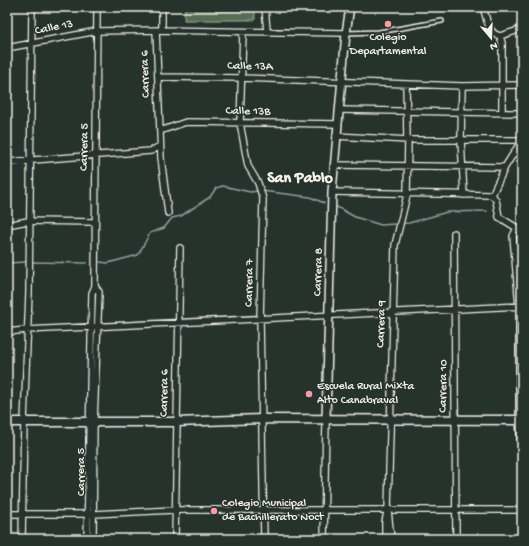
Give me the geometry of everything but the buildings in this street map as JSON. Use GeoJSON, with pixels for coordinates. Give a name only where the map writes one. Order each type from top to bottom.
{"type":"FeatureCollection","features":[{"type":"Feature","properties":{"kind":"main road"},"geometry":{"type":"LineString","coordinates":[[7,422],[176,422],[262,419],[521,419]]}},
{"type":"Feature","properties":{"kind":"street"},"geometry":{"type":"LineString","coordinates":[[22,539],[32,7]]}},
{"type":"Feature","properties":{"kind":"street","name":"Carrera 5"},"geometry":{"type":"LineString","coordinates":[[87,539],[90,514],[91,421],[95,327],[92,293],[96,286],[94,258],[97,7]]}},
{"type":"Feature","properties":{"kind":"street","name":"Carrera 6"},"geometry":{"type":"LineString","coordinates":[[162,7],[159,30],[158,77],[160,158],[168,213]]}},
{"type":"Feature","properties":{"kind":"street"},"geometry":{"type":"LineString","coordinates":[[265,7],[267,31]]}},
{"type":"Feature","properties":{"kind":"street","name":"Carrera 8"},"geometry":{"type":"LineString","coordinates":[[324,539],[332,192],[336,136],[343,81],[346,33],[350,7]]}},
{"type":"Feature","properties":{"kind":"street"},"geometry":{"type":"LineString","coordinates":[[483,7],[490,31],[494,35],[500,36],[522,29]]}},
{"type":"Feature","properties":{"kind":"street","name":"Calle 13"},"geometry":{"type":"LineString","coordinates":[[7,48],[97,31],[159,30],[346,33]]}},
{"type":"Feature","properties":{"kind":"street","name":"Carrera 7"},"geometry":{"type":"LineString","coordinates":[[242,32],[240,123],[248,166],[261,190],[263,199],[260,320],[264,539]]}},
{"type":"Feature","properties":{"kind":"street"},"geometry":{"type":"LineString","coordinates":[[500,36],[502,112]]}},
{"type":"Feature","properties":{"kind":"street","name":"Calle 13A"},"geometry":{"type":"LineString","coordinates":[[158,77],[343,81],[462,86],[502,84],[522,85]]}},
{"type":"Feature","properties":{"kind":"street","name":"Carrera 9"},"geometry":{"type":"LineString","coordinates":[[391,539],[388,510],[395,246],[407,195],[408,139],[406,84]]}},
{"type":"Feature","properties":{"kind":"street"},"geometry":{"type":"LineString","coordinates":[[462,86],[461,140],[464,195]]}},
{"type":"Feature","properties":{"kind":"street"},"geometry":{"type":"LineString","coordinates":[[339,110],[502,112],[522,114]]}},
{"type":"Feature","properties":{"kind":"street","name":"Calle 13B"},"geometry":{"type":"LineString","coordinates":[[160,131],[186,122],[338,124]]}},
{"type":"Feature","properties":{"kind":"street"},"geometry":{"type":"LineString","coordinates":[[336,136],[408,139],[522,140]]}},
{"type":"Feature","properties":{"kind":"street"},"geometry":{"type":"LineString","coordinates":[[492,195],[505,167],[522,140]]}},
{"type":"Feature","properties":{"kind":"street"},"geometry":{"type":"LineString","coordinates":[[7,162],[151,151],[160,146]]}},
{"type":"Feature","properties":{"kind":"street"},"geometry":{"type":"LineString","coordinates":[[151,151],[160,158]]}},
{"type":"Feature","properties":{"kind":"street"},"geometry":{"type":"LineString","coordinates":[[334,165],[505,167]]}},
{"type":"Feature","properties":{"kind":"street"},"geometry":{"type":"LineString","coordinates":[[332,192],[407,195],[492,195]]}},
{"type":"Feature","properties":{"kind":"street"},"geometry":{"type":"LineString","coordinates":[[492,195],[496,200],[499,217],[520,227],[513,236],[520,306],[522,461]]}},
{"type":"Feature","properties":{"kind":"street"},"geometry":{"type":"LineString","coordinates":[[7,225],[28,221],[95,222]]}},
{"type":"Feature","properties":{"kind":"street","name":"Carrera 10"},"geometry":{"type":"LineString","coordinates":[[454,233],[456,310],[454,420],[456,539]]}},
{"type":"Feature","properties":{"kind":"street","name":"Carrera 6"},"geometry":{"type":"LineString","coordinates":[[175,539],[174,510],[180,248]]}},
{"type":"Feature","properties":{"kind":"street"},"geometry":{"type":"LineString","coordinates":[[7,332],[520,306]]}},
{"type":"Feature","properties":{"kind":"street"},"geometry":{"type":"LineString","coordinates":[[7,514],[90,514],[174,510],[522,510]]}},
{"type":"Feature","properties":{"kind":"street","name":"Carrera 9"},"geometry":{"type":"LineString","coordinates":[[385,539],[385,522],[388,510]]}},
{"type":"Feature","properties":{"kind":"street","name":"Carrera 5"},"geometry":{"type":"LineString","coordinates":[[90,514],[93,539]]}},
{"type":"Feature","properties":{"kind":"lane"},"geometry":{"type":"LineString","coordinates":[[346,33],[379,32],[442,21]]}},
{"type":"Feature","properties":{"kind":"green space"},"geometry":{"type":"Polygon","coordinates":[[[185,7],[255,7],[255,20],[184,20],[185,7]]]}},
{"type":"Feature","properties":{"kind":"waterway"},"geometry":{"type":"LineString","coordinates":[[100,262],[108,263],[138,255],[150,233],[164,228],[172,218],[181,216],[210,197],[216,188],[223,186],[250,192],[258,191]]}},
{"type":"Feature","properties":{"kind":"waterway"},"geometry":{"type":"LineString","coordinates":[[262,191],[310,197],[324,203]]}},
{"type":"Feature","properties":{"kind":"waterway"},"geometry":{"type":"LineString","coordinates":[[337,207],[355,217],[381,225],[409,223],[447,212],[487,211]]}},
{"type":"Feature","properties":{"kind":"waterway"},"geometry":{"type":"LineString","coordinates":[[7,263],[27,262]]}},
{"type":"Feature","properties":{"kind":"waterway"},"geometry":{"type":"LineString","coordinates":[[31,262],[87,263]]}},
{"type":"Feature","properties":{"kind":"place","name":"Colegio Departamental"},"geometry":{"type":"Point","coordinates":[388,24]}},
{"type":"Feature","properties":{"kind":"place","name":"Escuela Rural Mixta Alto Canabraval"},"geometry":{"type":"Point","coordinates":[309,394]}},
{"type":"Feature","properties":{"kind":"place","name":"Colegio Municipal de Bachillerato Noct"},"geometry":{"type":"Point","coordinates":[214,511]}},
{"type":"Feature","properties":{"kind":"district","name":"San Pablo"},"geometry":{"type":"Point","coordinates":[300,179]}}]}
